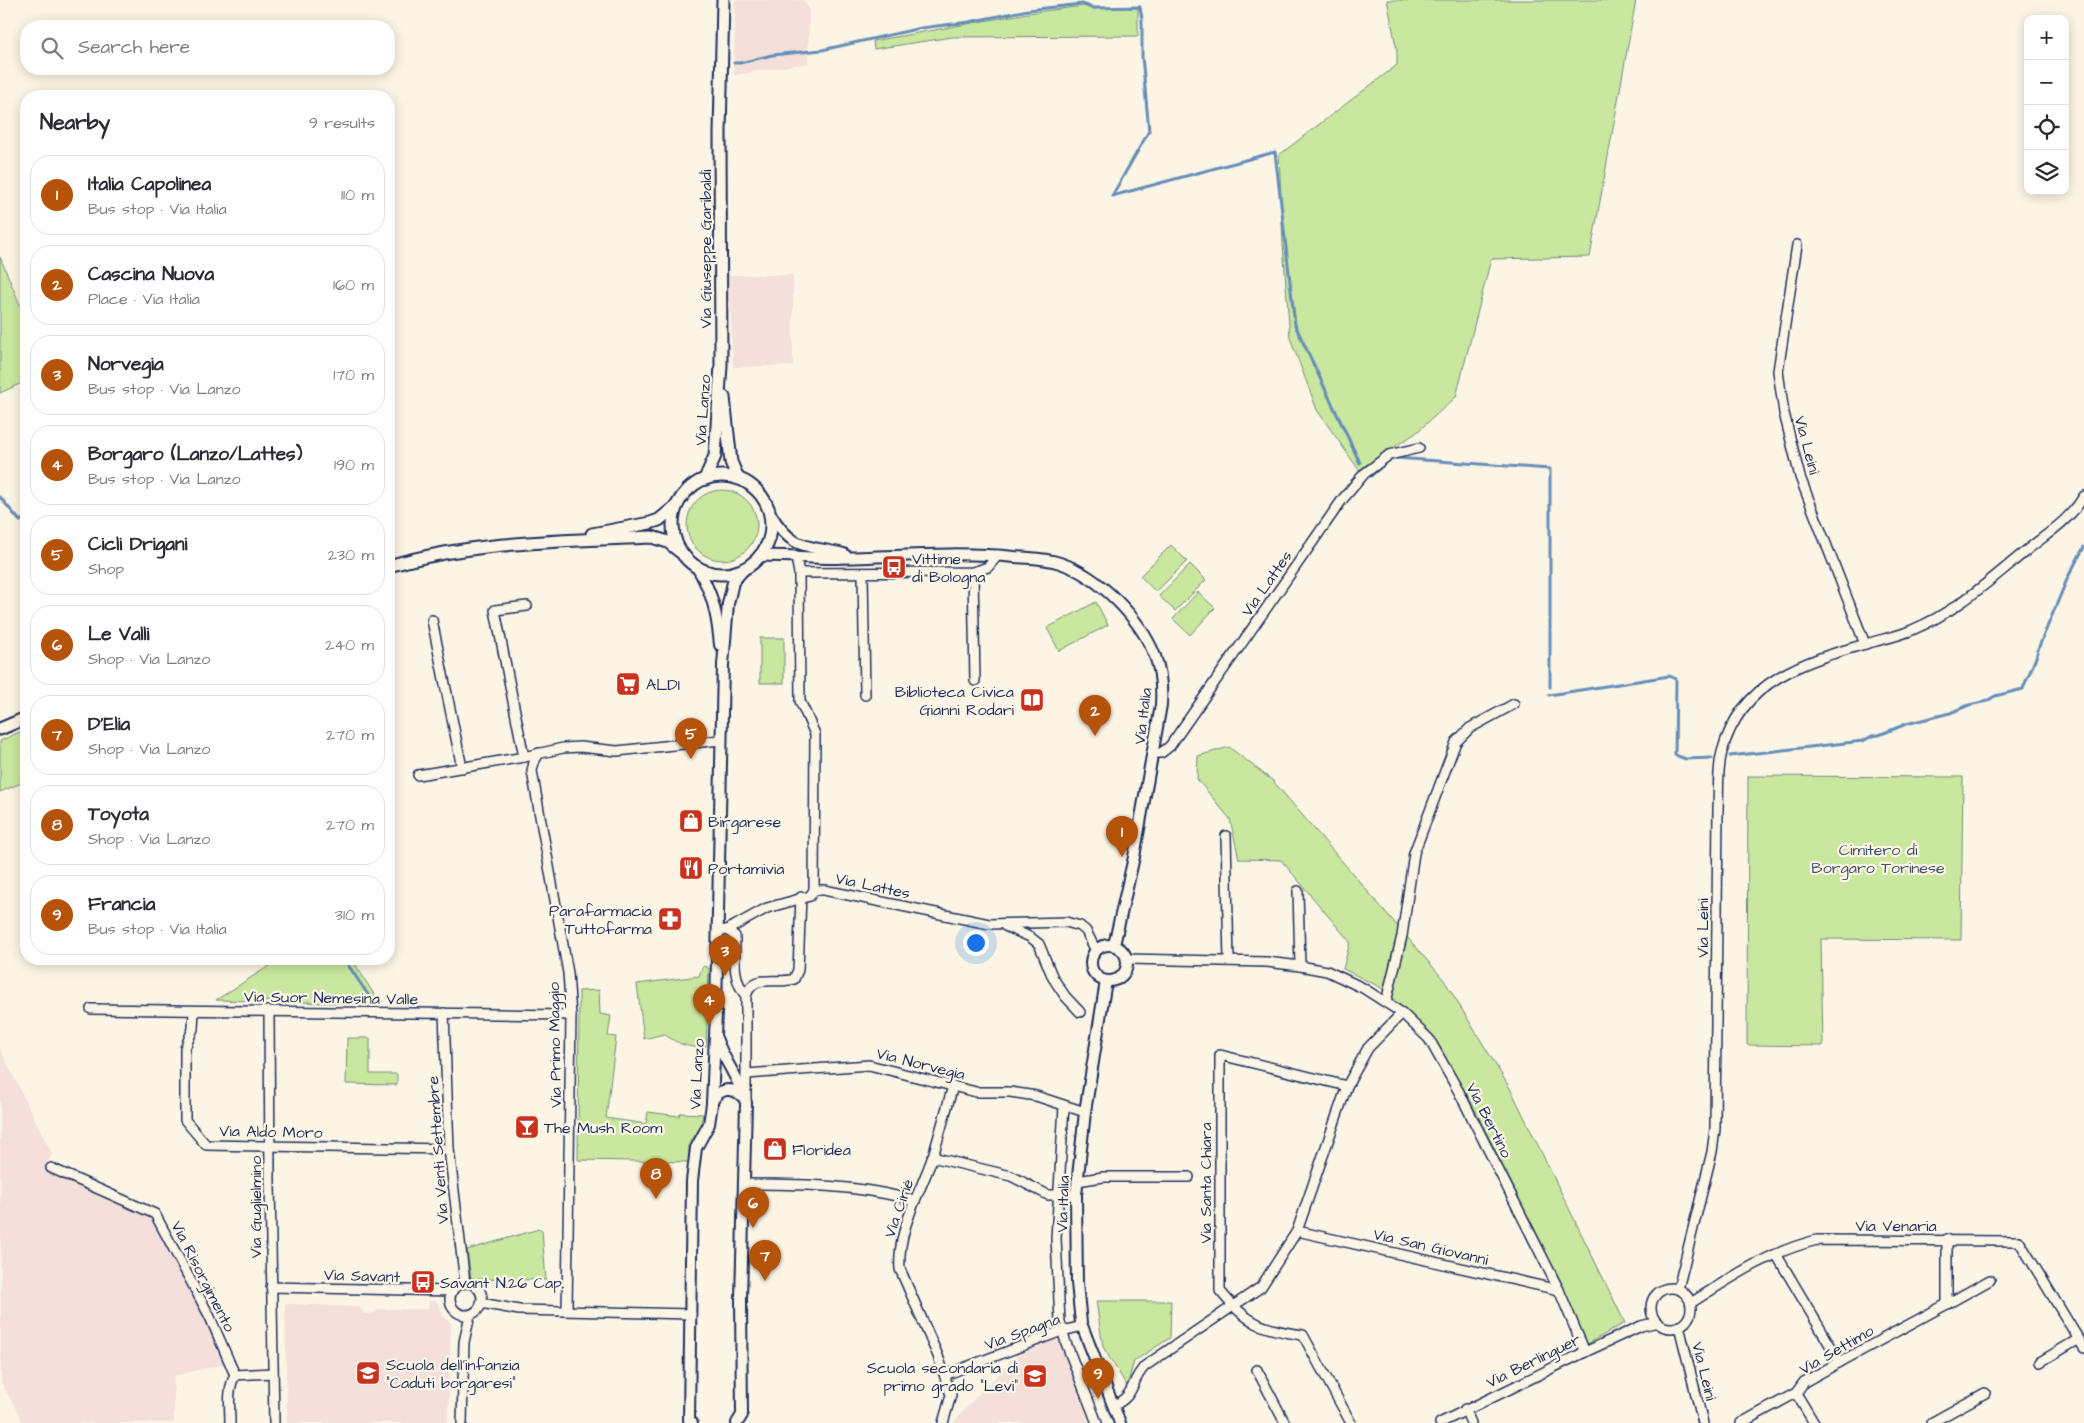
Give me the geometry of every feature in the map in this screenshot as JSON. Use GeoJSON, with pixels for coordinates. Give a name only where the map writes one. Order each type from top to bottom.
{"type":"FeatureCollection","features":[{"type":"Feature","properties":{"kind":"main road","name":"Via Giuseppe Garibaldi"},"geometry":{"type":"LineString","coordinates":[[721,366],[720,133],[723,0]]}},
{"type":"Feature","properties":{"kind":"main road","name":"Via Lanzo"},"geometry":{"type":"LineString","coordinates":[[721,366],[731,462],[738,478]]}},
{"type":"Feature","properties":{"kind":"main road","name":"Via Lanzo"},"geometry":{"type":"LineString","coordinates":[[705,479],[715,456],[721,366]]}},
{"type":"Feature","properties":{"kind":"main road"},"geometry":{"type":"LineString","coordinates":[[395,565],[434,555],[480,548],[548,541],[652,537],[668,542],[698,567],[716,573],[735,572],[744,569],[760,556],[770,537],[771,515],[756,488],[738,478],[716,476],[705,479],[689,489],[678,504],[659,520],[548,541]]}},
{"type":"Feature","properties":{"kind":"main road"},"geometry":{"type":"LineString","coordinates":[[678,504],[673,530],[682,554]]}},
{"type":"Feature","properties":{"kind":"main road"},"geometry":{"type":"LineString","coordinates":[[0,729],[20,721]]}},
{"type":"Feature","properties":{"kind":"street","name":"Via Leinì"},"geometry":{"type":"LineString","coordinates":[[1797,245],[1778,371],[1784,413],[1800,478],[1865,644]]}},
{"type":"Feature","properties":{"kind":"street","name":"Via Lattes"},"geometry":{"type":"LineString","coordinates":[[1152,753],[1160,753],[1170,746],[1342,500],[1364,474],[1389,455],[1419,448]]}},
{"type":"Feature","properties":{"kind":"street","name":"Via Leinì"},"geometry":{"type":"LineString","coordinates":[[1678,1289],[1712,1152],[1715,1129],[1718,809],[1722,753],[1740,713],[1753,697],[1769,683],[1790,670],[1865,644],[1911,631],[1945,614],[2065,522],[2084,496]]}},
{"type":"Feature","properties":{"kind":"street","name":"Via Italia"},"geometry":{"type":"LineString","coordinates":[[771,515],[783,533],[799,544],[858,557]]}},
{"type":"Feature","properties":{"kind":"street","name":"Via Italia"},"geometry":{"type":"LineString","coordinates":[[760,556],[796,558],[998,555],[1057,562],[1077,569],[1095,580],[1109,592],[1142,632],[1155,657],[1162,693],[1134,857],[1114,945]]}},
{"type":"Feature","properties":{"kind":"street"},"geometry":{"type":"LineString","coordinates":[[799,573],[973,572],[988,567],[998,555]]}},
{"type":"Feature","properties":{"kind":"street"},"geometry":{"type":"LineString","coordinates":[[796,558],[799,573],[800,701],[815,734],[814,890]]}},
{"type":"Feature","properties":{"kind":"street","name":"Via Lanzo"},"geometry":{"type":"LineString","coordinates":[[698,567],[709,586],[714,600],[722,666]]}},
{"type":"Feature","properties":{"kind":"street","name":"Via Lanzo"},"geometry":{"type":"LineString","coordinates":[[690,1422],[692,1181],[696,1148],[709,1124],[712,1102],[722,931],[722,666],[733,582],[744,569]]}},
{"type":"Feature","properties":{"kind":"street"},"geometry":{"type":"LineString","coordinates":[[973,572],[975,680]]}},
{"type":"Feature","properties":{"kind":"street"},"geometry":{"type":"LineString","coordinates":[[863,573],[865,695]]}},
{"type":"Feature","properties":{"kind":"street"},"geometry":{"type":"LineString","coordinates":[[524,757],[496,610],[527,606]]}},
{"type":"Feature","properties":{"kind":"street"},"geometry":{"type":"LineString","coordinates":[[432,620],[462,768]]}},
{"type":"Feature","properties":{"kind":"street"},"geometry":{"type":"LineString","coordinates":[[1386,1002],[1402,936],[1414,853],[1456,742],[1470,728],[1514,704]]}},
{"type":"Feature","properties":{"kind":"street"},"geometry":{"type":"LineString","coordinates":[[418,775],[572,747],[617,751],[721,740]]}},
{"type":"Feature","properties":{"kind":"street","name":"Via Primo Maggio"},"geometry":{"type":"LineString","coordinates":[[539,754],[534,762],[532,771],[568,973],[571,1015],[567,1310]]}},
{"type":"Feature","properties":{"kind":"street"},"geometry":{"type":"LineString","coordinates":[[1226,836],[1229,961]]}},
{"type":"Feature","properties":{"kind":"street","name":"Via Lattes"},"geometry":{"type":"LineString","coordinates":[[722,931],[767,908],[810,896],[814,890],[829,890],[988,924],[1066,922],[1080,926],[1086,931],[1096,951]]}},
{"type":"Feature","properties":{"kind":"street"},"geometry":{"type":"LineString","coordinates":[[1298,891],[1300,966]]}},
{"type":"Feature","properties":{"kind":"street"},"geometry":{"type":"LineString","coordinates":[[741,1420],[746,996],[748,990],[755,983],[763,980],[788,980],[794,978],[798,970],[801,897]]}},
{"type":"Feature","properties":{"kind":"street","name":"Via Lattes"},"geometry":{"type":"LineString","coordinates":[[1002,925],[1039,944],[1053,978],[1065,996],[1080,1012]]}},
{"type":"Feature","properties":{"kind":"street"},"geometry":{"type":"LineString","coordinates":[[722,931],[735,936],[736,978],[739,988],[746,996]]}},
{"type":"Feature","properties":{"kind":"street"},"geometry":{"type":"LineString","coordinates":[[1114,945],[1122,950],[1128,965],[1123,976],[1112,981],[1106,981],[1097,977],[1092,967],[1093,956],[1096,951],[1104,946],[1114,945]]}},
{"type":"Feature","properties":{"kind":"street","name":"Via Bertino"},"geometry":{"type":"LineString","coordinates":[[1127,959],[1268,962],[1327,971],[1363,988],[1402,1013],[1429,1039],[1459,1092],[1559,1290],[1585,1352]]}},
{"type":"Feature","properties":{"kind":"street","name":"Via Italia"},"geometry":{"type":"LineString","coordinates":[[1106,981],[1085,1112],[1077,1181],[1077,1283],[1082,1326],[1120,1423]]}},
{"type":"Feature","properties":{"kind":"street","name":"Via Suor Nemesina Valle"},"geometry":{"type":"LineString","coordinates":[[91,1009],[571,1015]]}},
{"type":"Feature","properties":{"kind":"street","name":"Via Aldo Moro"},"geometry":{"type":"LineString","coordinates":[[194,1011],[193,1029],[185,1048],[185,1120],[206,1145],[449,1149]]}},
{"type":"Feature","properties":{"kind":"street","name":"Via Guglielmino"},"geometry":{"type":"LineString","coordinates":[[269,1011],[273,1373]]}},
{"type":"Feature","properties":{"kind":"street","name":"Via Venti Settembre"},"geometry":{"type":"LineString","coordinates":[[444,1013],[449,1149],[465,1283]]}},
{"type":"Feature","properties":{"kind":"street"},"geometry":{"type":"LineString","coordinates":[[1113,1406],[1129,1395],[1139,1372],[1145,1366],[1261,1287],[1297,1231],[1347,1086],[1368,1048],[1402,1013]]}},
{"type":"Feature","properties":{"kind":"street"},"geometry":{"type":"LineString","coordinates":[[715,1032],[722,1055],[746,1103]]}},
{"type":"Feature","properties":{"kind":"street","name":"Via Santa Chiara"},"geometry":{"type":"LineString","coordinates":[[1232,1306],[1220,1291],[1220,1055],[1347,1086]]}},
{"type":"Feature","properties":{"kind":"street","name":"Via Norvegia"},"geometry":{"type":"LineString","coordinates":[[746,1074],[869,1065],[976,1092],[1010,1092],[1027,1095],[1085,1112]]}},
{"type":"Feature","properties":{"kind":"street","name":"Via Ciriè"},"geometry":{"type":"LineString","coordinates":[[943,1423],[951,1395],[945,1375],[900,1269],[900,1240],[932,1156],[953,1086]]}},
{"type":"Feature","properties":{"kind":"street"},"geometry":{"type":"LineString","coordinates":[[712,1102],[716,1096],[729,1090],[737,1091],[746,1103]]}},
{"type":"Feature","properties":{"kind":"street","name":"Via Italia"},"geometry":{"type":"LineString","coordinates":[[1064,1106],[1056,1238],[1060,1322],[1097,1423]]}},
{"type":"Feature","properties":{"kind":"street"},"geometry":{"type":"LineString","coordinates":[[932,1156],[1011,1176],[1048,1195],[1076,1195]]}},
{"type":"Feature","properties":{"kind":"street","name":"Via Risorgimento"},"geometry":{"type":"LineString","coordinates":[[51,1168],[155,1214],[210,1318],[235,1375]]}},
{"type":"Feature","properties":{"kind":"street"},"geometry":{"type":"LineString","coordinates":[[1077,1181],[1102,1177],[1189,1176]]}},
{"type":"Feature","properties":{"kind":"street"},"geometry":{"type":"LineString","coordinates":[[744,1184],[888,1192],[915,1201]]}},
{"type":"Feature","properties":{"kind":"street","name":"Via San Giovanni"},"geometry":{"type":"LineString","coordinates":[[1297,1231],[1559,1290]]}},
{"type":"Feature","properties":{"kind":"street"},"geometry":{"type":"LineString","coordinates":[[1947,1239],[1947,1304]]}},
{"type":"Feature","properties":{"kind":"street","name":"Via Venaria"},"geometry":{"type":"LineString","coordinates":[[1691,1303],[1730,1278],[1792,1246],[1818,1240],[1947,1239],[2019,1241],[2078,1339]]}},
{"type":"Feature","properties":{"kind":"street"},"geometry":{"type":"LineString","coordinates":[[1776,1254],[1840,1362]]}},
{"type":"Feature","properties":{"kind":"street","name":"Via Settimo"},"geometry":{"type":"LineString","coordinates":[[1741,1423],[1796,1393],[1804,1382],[1990,1280]]}},
{"type":"Feature","properties":{"kind":"street"},"geometry":{"type":"LineString","coordinates":[[459,1314],[470,1315],[477,1311],[482,1298],[478,1289],[465,1283],[460,1284],[452,1291],[450,1301],[451,1306],[459,1314],[464,1342]]}},
{"type":"Feature","properties":{"kind":"street","name":"Via Savant"},"geometry":{"type":"LineString","coordinates":[[271,1287],[452,1291]]}},
{"type":"Feature","properties":{"kind":"street"},"geometry":{"type":"LineString","coordinates":[[1666,1289],[1678,1289],[1684,1292],[1691,1303],[1688,1319],[1679,1326],[1668,1328],[1658,1322],[1652,1314],[1651,1308],[1655,1296],[1666,1289]]}},
{"type":"Feature","properties":{"kind":"street"},"geometry":{"type":"LineString","coordinates":[[481,1303],[520,1310],[691,1314]]}},
{"type":"Feature","properties":{"kind":"street"},"geometry":{"type":"LineString","coordinates":[[1232,1306],[1258,1326],[1277,1331],[1304,1334],[1351,1423]]}},
{"type":"Feature","properties":{"kind":"street"},"geometry":{"type":"LineString","coordinates":[[1641,1326],[1652,1314]]}},
{"type":"Feature","properties":{"kind":"street"},"geometry":{"type":"LineString","coordinates":[[462,1423],[464,1342],[470,1315]]}},
{"type":"Feature","properties":{"kind":"street"},"geometry":{"type":"LineString","coordinates":[[1641,1326],[1658,1322]]}},
{"type":"Feature","properties":{"kind":"street","name":"Via Spagna"},"geometry":{"type":"LineString","coordinates":[[945,1375],[1063,1331],[1082,1326]]}},
{"type":"Feature","properties":{"kind":"street","name":"Via Berlinguer"},"geometry":{"type":"LineString","coordinates":[[1440,1423],[1641,1326]]}},
{"type":"Feature","properties":{"kind":"street","name":"Via Leinì"},"geometry":{"type":"LineString","coordinates":[[1679,1326],[1702,1423]]}},
{"type":"Feature","properties":{"kind":"street"},"geometry":{"type":"LineString","coordinates":[[2040,1362],[2078,1339],[2084,1348]]}},
{"type":"Feature","properties":{"kind":"street"},"geometry":{"type":"LineString","coordinates":[[1257,1370],[1285,1423]]}},
{"type":"Feature","properties":{"kind":"street"},"geometry":{"type":"LineString","coordinates":[[230,1423],[230,1392],[231,1383],[235,1375],[273,1373],[274,1423]]}},
{"type":"Feature","properties":{"kind":"street"},"geometry":{"type":"LineString","coordinates":[[1796,1393],[1814,1423]]}},
{"type":"Feature","properties":{"kind":"street"},"geometry":{"type":"LineString","coordinates":[[1931,1423],[1985,1393]]}},
{"type":"Feature","properties":{"kind":"street"},"geometry":{"type":"LineString","coordinates":[[1465,1410],[1471,1423]]}},
{"type":"Feature","properties":{"kind":"shaded area"},"geometry":{"type":"Polygon","coordinates":[[[735,0],[803,0],[809,9],[808,63],[734,75],[735,0]]]}},
{"type":"Feature","properties":{"kind":"shaded area"},"geometry":{"type":"Polygon","coordinates":[[[729,275],[793,275],[793,366],[733,367],[729,275]]]}},
{"type":"Feature","properties":{"kind":"shaded area"},"geometry":{"type":"Polygon","coordinates":[[[0,1049],[52,1154],[45,1168],[154,1218],[222,1349],[224,1364],[174,1376],[174,1423],[22,1423],[20,1415],[1,1383],[0,1049]]]}},
{"type":"Feature","properties":{"kind":"shaded area","name":"Scuola dell'infanzia \"Caduti borgaresi\""},"geometry":{"type":"Polygon","coordinates":[[[429,1301],[436,1301],[445,1318],[451,1323],[448,1423],[287,1423],[285,1304],[359,1307],[364,1314],[374,1313],[379,1309],[428,1309],[429,1301]]]}},
{"type":"Feature","properties":{"kind":"shaded area","name":"Scuola secondaria di primo grado \"Levi\""},"geometry":{"type":"Polygon","coordinates":[[[1053,1339],[1061,1342],[1089,1423],[953,1423],[981,1391],[1016,1357],[1053,1339]]]}},
{"type":"Feature","properties":{"kind":"green space"},"geometry":{"type":"Polygon","coordinates":[[[1387,0],[1636,0],[1590,257],[1491,259],[1456,397],[1416,433],[1359,470],[1317,410],[1290,338],[1279,155],[1397,65],[1397,51],[1387,0]]]}},
{"type":"Feature","properties":{"kind":"green space"},"geometry":{"type":"Polygon","coordinates":[[[1083,6],[1091,9],[1138,7],[1138,36],[952,37],[874,49],[873,41],[1028,13],[1083,6]]]}},
{"type":"Feature","properties":{"kind":"green space"},"geometry":{"type":"Polygon","coordinates":[[[0,257],[20,305],[20,384],[0,393],[0,257]]]}},
{"type":"Feature","properties":{"kind":"green space"},"geometry":{"type":"Polygon","coordinates":[[[729,490],[742,496],[751,505],[755,511],[757,525],[755,539],[747,550],[736,558],[715,560],[708,558],[697,550],[689,539],[687,518],[689,511],[697,500],[708,492],[729,490]]]}},
{"type":"Feature","properties":{"kind":"green space"},"geometry":{"type":"Polygon","coordinates":[[[1171,545],[1187,561],[1156,592],[1140,576],[1171,545]]]}},
{"type":"Feature","properties":{"kind":"green space"},"geometry":{"type":"Polygon","coordinates":[[[1190,564],[1206,580],[1175,611],[1159,596],[1190,564]]]}},
{"type":"Feature","properties":{"kind":"green space"},"geometry":{"type":"Polygon","coordinates":[[[1198,592],[1215,608],[1190,635],[1173,619],[1198,592]]]}},
{"type":"Feature","properties":{"kind":"green space"},"geometry":{"type":"Polygon","coordinates":[[[1096,602],[1108,625],[1059,651],[1047,628],[1096,602]]]}},
{"type":"Feature","properties":{"kind":"green space"},"geometry":{"type":"Polygon","coordinates":[[[760,638],[784,638],[784,683],[760,683],[760,638]]]}},
{"type":"Feature","properties":{"kind":"green space"},"geometry":{"type":"Polygon","coordinates":[[[20,732],[20,784],[0,792],[0,741],[20,732]]]}},
{"type":"Feature","properties":{"kind":"green space"},"geometry":{"type":"Polygon","coordinates":[[[1229,747],[1273,781],[1444,980],[1511,1090],[1625,1323],[1587,1344],[1543,1246],[1472,1104],[1433,1035],[1380,987],[1343,969],[1350,942],[1281,860],[1239,859],[1230,819],[1197,779],[1198,756],[1229,747]]]}},
{"type":"Feature","properties":{"kind":"green space","name":"Cimitero di Borgaro Torinese"},"geometry":{"type":"Polygon","coordinates":[[[1748,776],[1963,777],[1961,940],[1821,939],[1823,1046],[1747,1045],[1748,776]]]}},
{"type":"Feature","properties":{"kind":"green space"},"geometry":{"type":"Polygon","coordinates":[[[271,965],[356,965],[380,1004],[216,1000],[271,965]]]}},
{"type":"Feature","properties":{"kind":"green space"},"geometry":{"type":"Polygon","coordinates":[[[704,966],[709,968],[706,1046],[684,1045],[664,1034],[644,1039],[637,984],[699,976],[704,966]]]}},
{"type":"Feature","properties":{"kind":"green space"},"geometry":{"type":"Polygon","coordinates":[[[599,990],[600,1014],[611,1016],[608,1036],[616,1037],[606,1118],[646,1124],[648,1112],[679,1116],[680,1113],[703,1114],[700,1128],[689,1144],[689,1162],[578,1160],[579,991],[599,990]]]}},
{"type":"Feature","properties":{"kind":"green space"},"geometry":{"type":"Polygon","coordinates":[[[347,1038],[370,1038],[370,1074],[397,1074],[397,1085],[346,1084],[347,1038]]]}},
{"type":"Feature","properties":{"kind":"green space"},"geometry":{"type":"Polygon","coordinates":[[[539,1229],[542,1231],[546,1280],[471,1279],[467,1250],[539,1229]]]}},
{"type":"Feature","properties":{"kind":"green space"},"geometry":{"type":"Polygon","coordinates":[[[1096,1301],[1171,1301],[1170,1338],[1134,1361],[1127,1386],[1103,1347],[1096,1301]]]}},
{"type":"Feature","properties":{"kind":"waterway"},"geometry":{"type":"LineString","coordinates":[[734,63],[772,55],[822,50],[921,28],[969,22],[1028,10],[1082,4],[1094,8],[1140,7],[1142,19],[1142,56],[1149,131],[1112,196],[1275,152],[1295,325],[1360,463]]}},
{"type":"Feature","properties":{"kind":"waterway"},"geometry":{"type":"LineString","coordinates":[[1371,476],[1389,460],[1396,458],[1550,469],[1550,687]]}},
{"type":"Feature","properties":{"kind":"waterway"},"geometry":{"type":"LineString","coordinates":[[0,497],[20,521]]}},
{"type":"Feature","properties":{"kind":"waterway"},"geometry":{"type":"LineString","coordinates":[[1730,756],[1863,741],[1906,724],[1950,713],[1969,705],[1987,701],[1995,696],[2023,689],[2068,577],[2084,547]]}},
{"type":"Feature","properties":{"kind":"waterway"},"geometry":{"type":"LineString","coordinates":[[1549,695],[1669,676],[1676,679],[1675,755],[1686,759],[1712,758]]}},
{"type":"Feature","properties":{"kind":"waterway"},"geometry":{"type":"LineString","coordinates":[[348,965],[371,999]]}},
{"type":"Feature","properties":{"kind":"place","name":"Vittime di Bologna"},"geometry":{"type":"Point","coordinates":[894,567]}},
{"type":"Feature","properties":{"kind":"place","name":"ALDI"},"geometry":{"type":"Point","coordinates":[628,684]}},
{"type":"Feature","properties":{"kind":"place","name":"Biblioteca Civica Gianni Rodari"},"geometry":{"type":"Point","coordinates":[1032,700]}},
{"type":"Feature","properties":{"kind":"place","name":"Cascina Nuova"},"geometry":{"type":"Point","coordinates":[1095,736]}},
{"type":"Feature","properties":{"kind":"place","name":"Cicli Drigani"},"geometry":{"type":"Point","coordinates":[691,759]}},
{"type":"Feature","properties":{"kind":"place","name":"Birgarese"},"geometry":{"type":"Point","coordinates":[691,821]}},
{"type":"Feature","properties":{"kind":"place","name":"Italia Capolinea"},"geometry":{"type":"Point","coordinates":[1122,857]}},
{"type":"Feature","properties":{"kind":"place","name":"Portamivia"},"geometry":{"type":"Point","coordinates":[691,868]}},
{"type":"Feature","properties":{"kind":"place","name":"Parafarmacia Tuttofarma"},"geometry":{"type":"Point","coordinates":[670,919]}},
{"type":"Feature","properties":{"kind":"place","name":"Norvegia"},"geometry":{"type":"Point","coordinates":[725,976]}},
{"type":"Feature","properties":{"kind":"place","name":"Borgaro (Lanzo/Lattes)"},"geometry":{"type":"Point","coordinates":[709,1025]}},
{"type":"Feature","properties":{"kind":"place","name":"The Mush Room"},"geometry":{"type":"Point","coordinates":[527,1127]}},
{"type":"Feature","properties":{"kind":"place","name":"Floridea"},"geometry":{"type":"Point","coordinates":[775,1149]}},
{"type":"Feature","properties":{"kind":"place","name":"Toyota"},"geometry":{"type":"Point","coordinates":[656,1199]}},
{"type":"Feature","properties":{"kind":"place","name":"Le Valli"},"geometry":{"type":"Point","coordinates":[753,1228]}},
{"type":"Feature","properties":{"kind":"place","name":"D'Elia"},"geometry":{"type":"Point","coordinates":[765,1281]}},
{"type":"Feature","properties":{"kind":"place","name":"Savant N.26 Cap."},"geometry":{"type":"Point","coordinates":[423,1282]}},
{"type":"Feature","properties":{"kind":"place","name":"Scuola dell'infanzia \"Caduti borgaresi\""},"geometry":{"type":"Point","coordinates":[368,1373]}},
{"type":"Feature","properties":{"kind":"place","name":"Scuola secondaria di primo grado \"Levi\""},"geometry":{"type":"Point","coordinates":[1035,1376]}},
{"type":"Feature","properties":{"kind":"place","name":"Francia"},"geometry":{"type":"Point","coordinates":[1098,1399]}}]}
